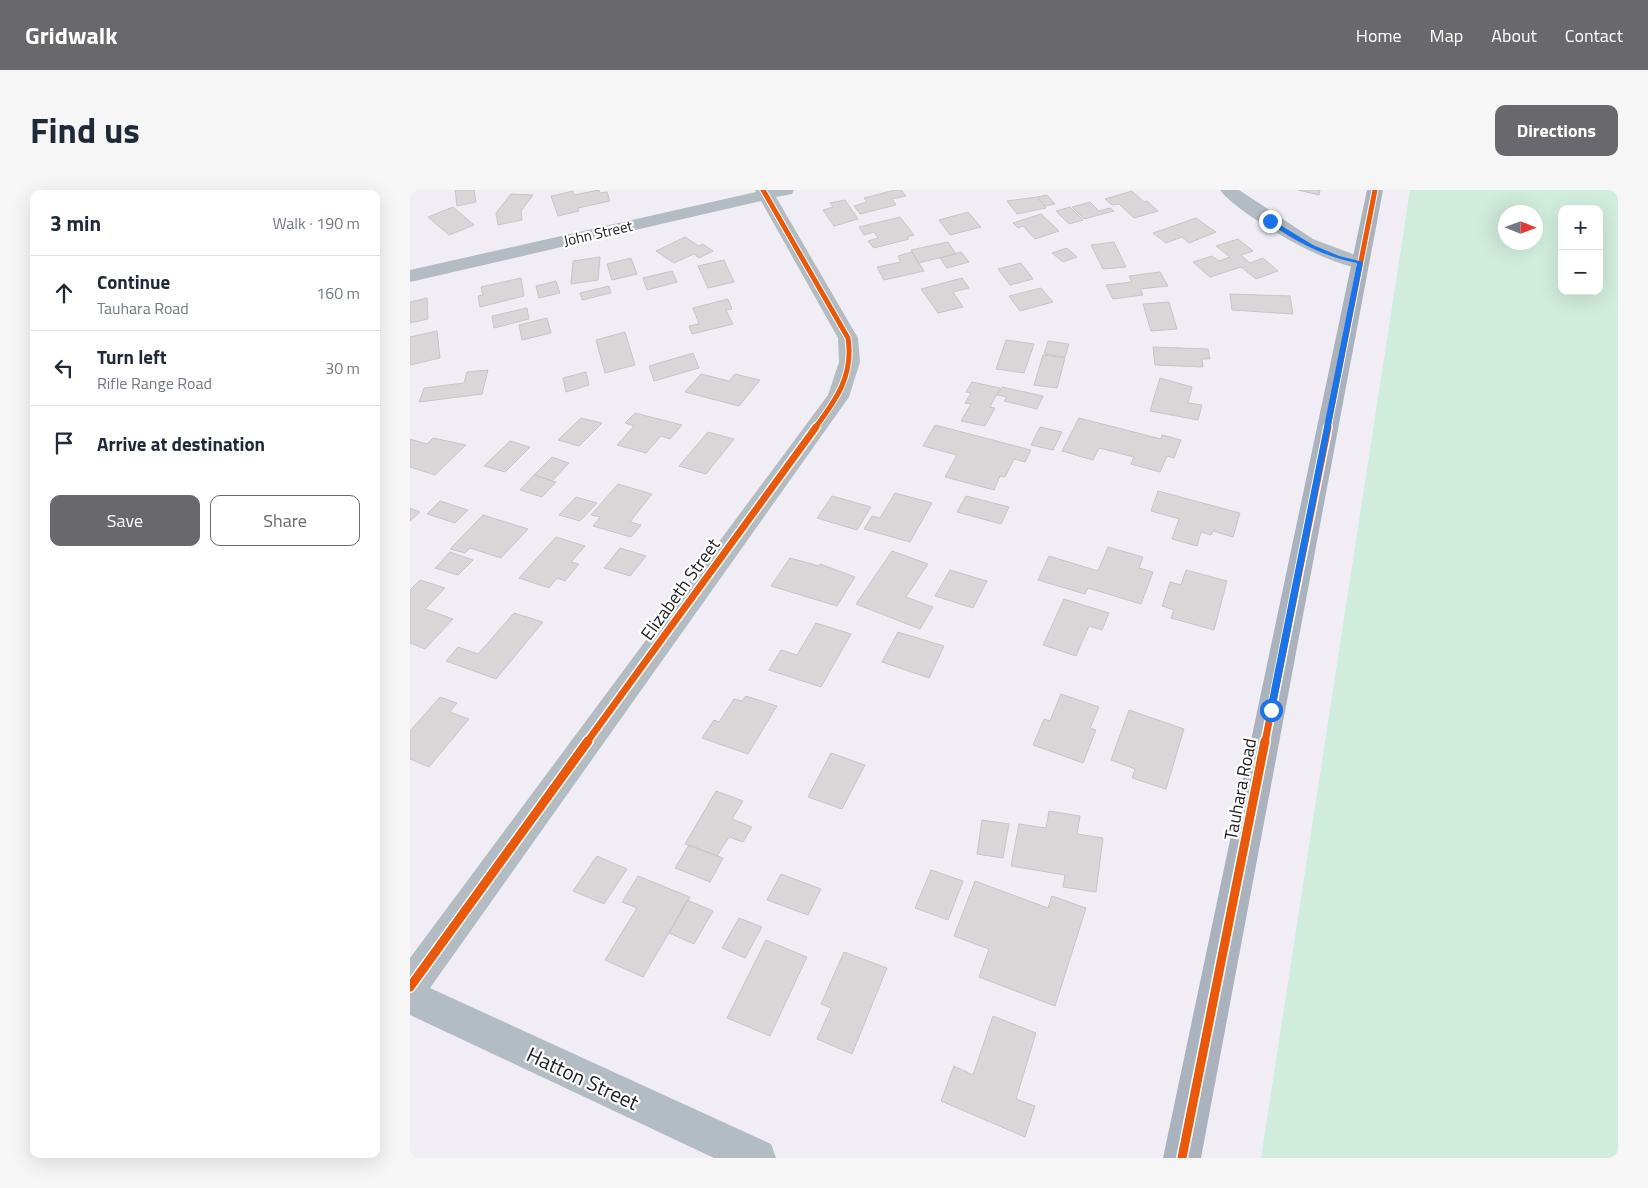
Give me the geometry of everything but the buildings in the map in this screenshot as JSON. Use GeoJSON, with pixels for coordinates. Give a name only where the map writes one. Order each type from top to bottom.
{"type":"FeatureCollection","features":[{"type":"Feature","properties":{"kind":"main road","name":"Tauhara Road"},"geometry":{"type":"LineString","coordinates":[[1182,1158],[1375,190]]}},
{"type":"Feature","properties":{"kind":"street"},"geometry":{"type":"LineString","coordinates":[[1228,190],[1297,238],[1338,258],[1360,262]]}},
{"type":"Feature","properties":{"kind":"street","name":"John Street"},"geometry":{"type":"LineString","coordinates":[[410,276],[771,192]]}},
{"type":"Feature","properties":{"kind":"street","name":"Elizabeth Street"},"geometry":{"type":"LineString","coordinates":[[410,987],[838,397],[848,374],[851,355],[848,338],[771,192]]}},
{"type":"Feature","properties":{"kind":"street","name":"Hatton Street"},"geometry":{"type":"LineString","coordinates":[[410,997],[757,1158]]}},
{"type":"Feature","properties":{"kind":"green space"},"geometry":{"type":"Polygon","coordinates":[[[1410,190],[1618,190],[1618,1158],[1261,1158],[1410,190]]]}},
{"type":"Feature","properties":{"kind":"cycle path"},"geometry":{"type":"LineString","coordinates":[[410,987],[838,397],[849,362],[848,338],[763,190]]}},
{"type":"Feature","properties":{"kind":"cycle path"},"geometry":{"type":"LineString","coordinates":[[1182,1158],[1375,190]]}},
{"type":"Feature","properties":{"kind":"route"},"geometry":{"type":"LineString","coordinates":[[1270,221],[1311,246],[1338,258],[1360,262],[1271,710]]}}]}
